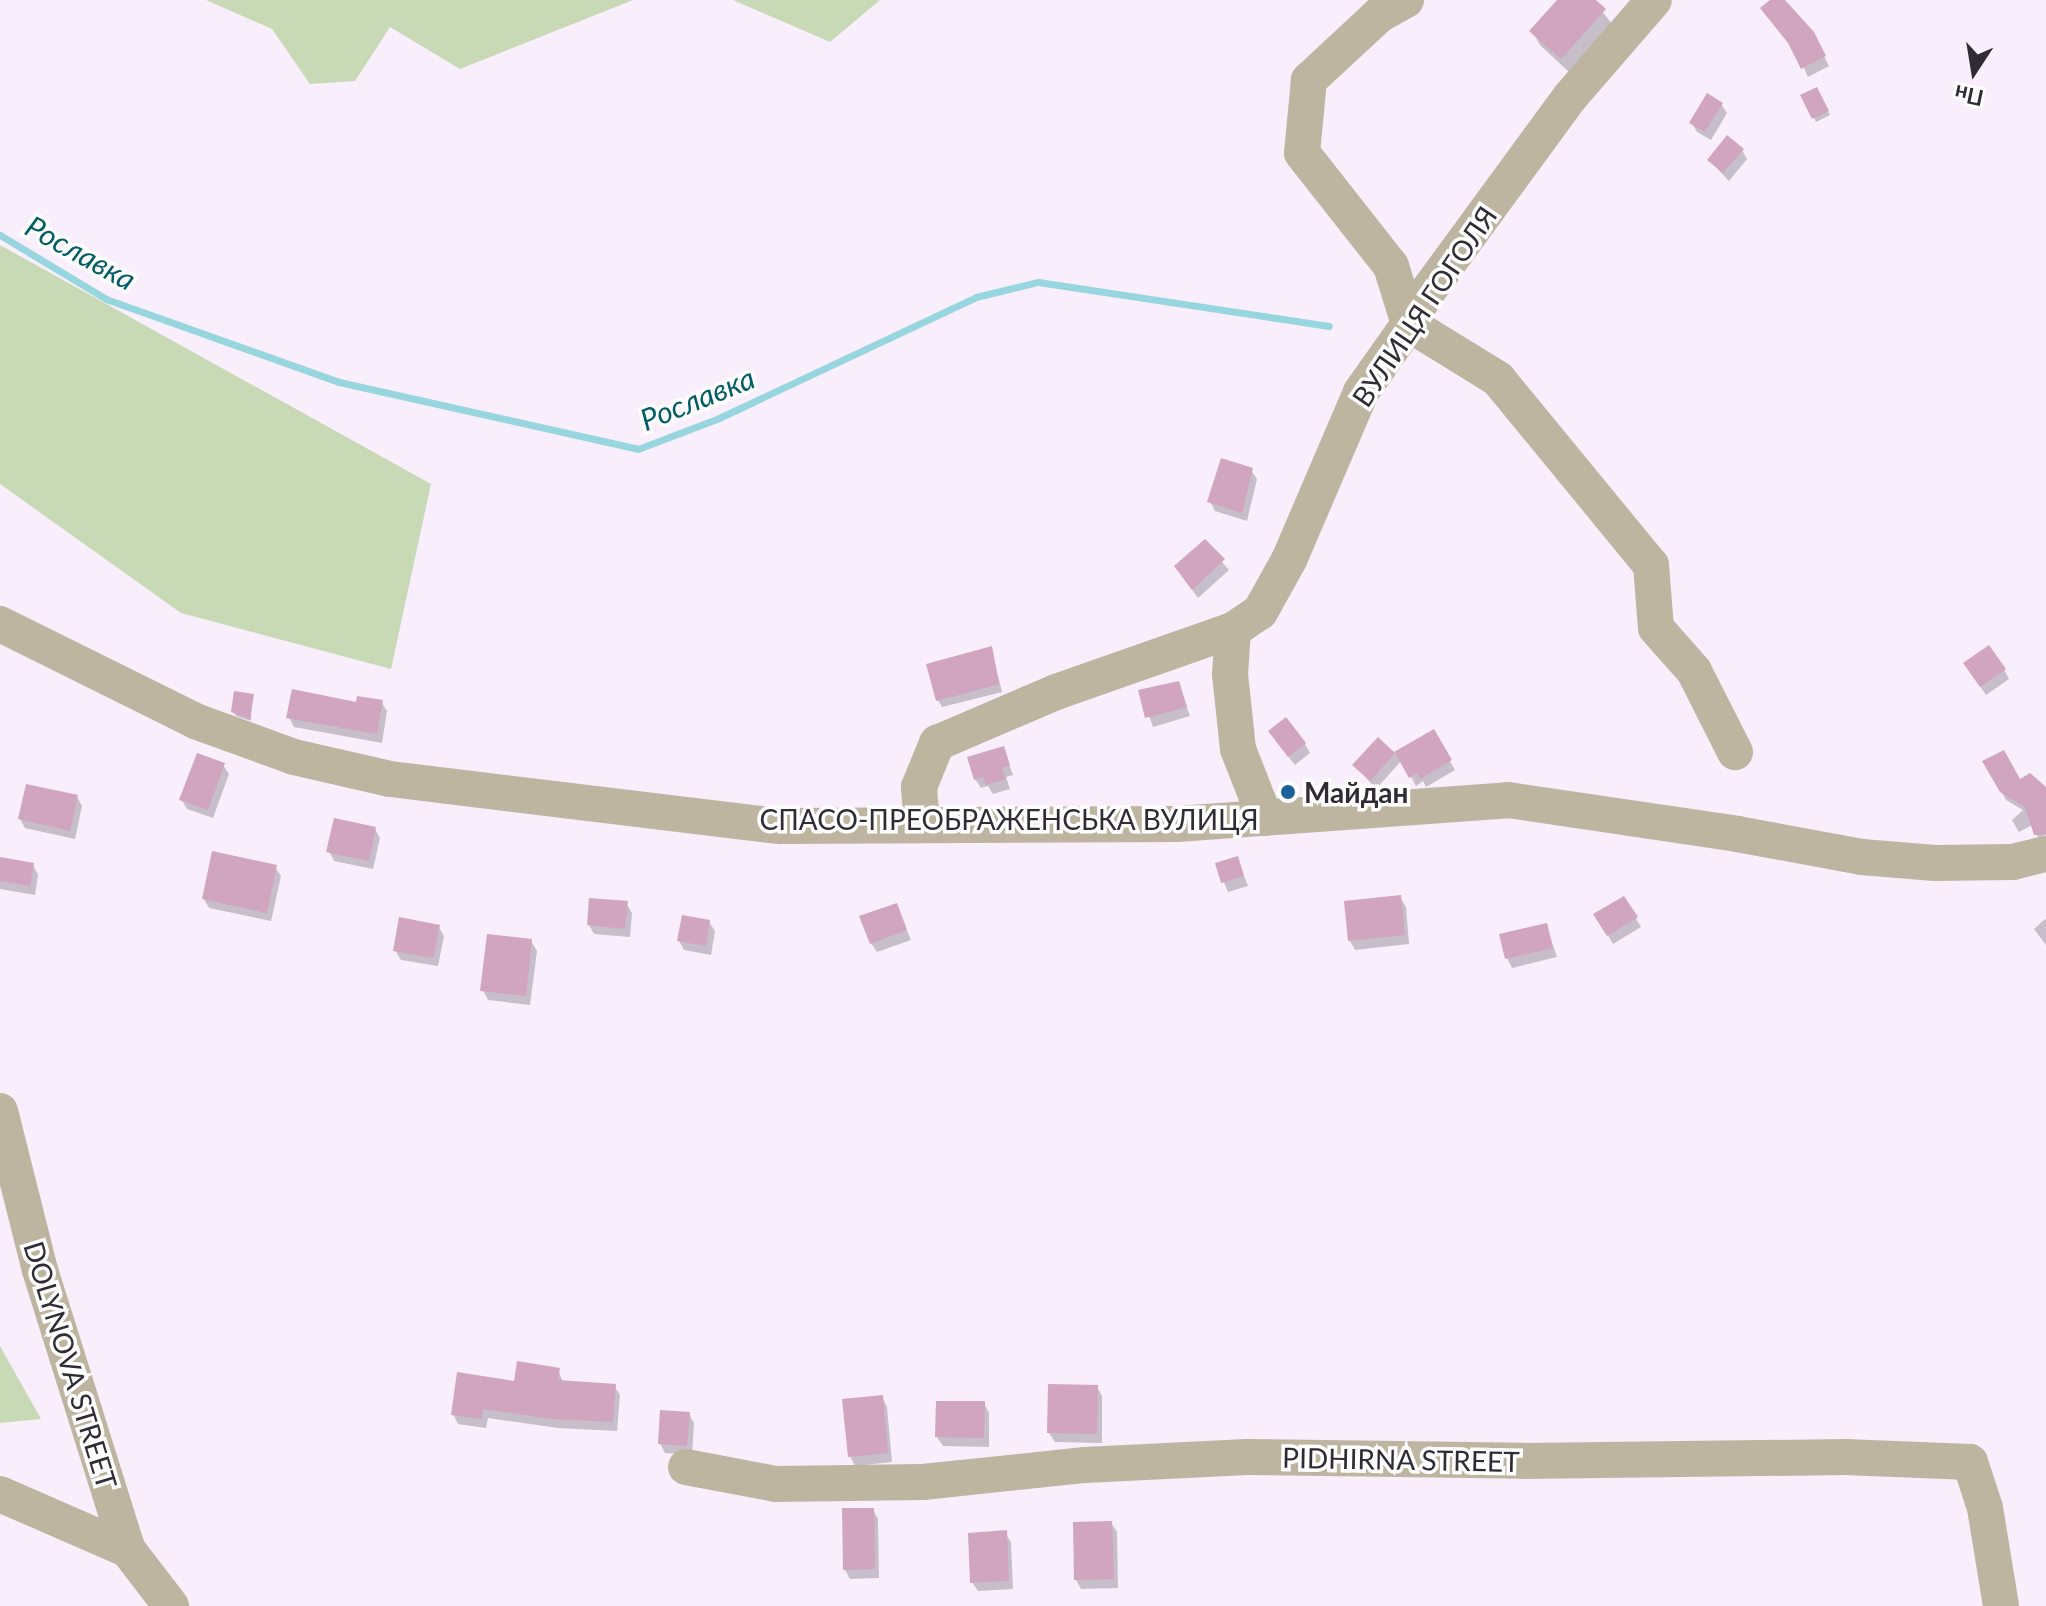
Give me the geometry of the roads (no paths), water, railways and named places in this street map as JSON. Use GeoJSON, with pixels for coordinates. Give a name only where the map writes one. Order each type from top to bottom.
{"type":"FeatureCollection","features":[{"type":"Feature","properties":{"kind":"street"},"geometry":{"type":"LineString","coordinates":[[1406,0],[1379,15],[1309,80],[1302,153],[1391,266],[1409,324],[1498,379],[1651,565],[1656,628],[1694,671],[1735,752]]}},
{"type":"Feature","properties":{"kind":"street","name":"ВУЛИЦЯ ГОГОЛЯ"},"geometry":{"type":"LineString","coordinates":[[922,823],[919,787],[937,743],[1056,692],[1233,630],[1260,612],[1289,560],[1361,392],[1443,269],[1570,97],[1654,0]]}},
{"type":"Feature","properties":{"kind":"street","name":"СПАСО-ПРЕОБРАЖЕНСЬКА ВУЛИЦЯ"},"geometry":{"type":"LineString","coordinates":[[0,624],[195,721],[294,757],[390,779],[780,826],[1177,824],[1508,800],[1737,834],[1862,857],[1935,863],[2013,862],[2046,854]]}},
{"type":"Feature","properties":{"kind":"street"},"geometry":{"type":"LineString","coordinates":[[1233,630],[1230,674],[1238,749],[1265,818]]}},
{"type":"Feature","properties":{"kind":"street","name":"DOLYNOVA STREET"},"geometry":{"type":"LineString","coordinates":[[0,1111],[40,1270],[128,1550],[171,1606]]}},
{"type":"Feature","properties":{"kind":"street","name":"PIDHIRNA STREET"},"geometry":{"type":"LineString","coordinates":[[686,1467],[776,1484],[923,1482],[1085,1465],[1247,1457],[1524,1461],[1845,1457],[1970,1462],[1985,1508],[2001,1606]]}},
{"type":"Feature","properties":{"kind":"street"},"geometry":{"type":"LineString","coordinates":[[0,1494],[128,1550]]}},
{"type":"Feature","properties":{"kind":"waterway","name":"Рославка"},"geometry":{"type":"LineString","coordinates":[[0,235],[106,299],[339,382],[638,449],[719,418],[976,297],[1038,282],[1329,326]]}},
{"type":"Feature","properties":{"kind":"place","name":"Майдан"},"geometry":{"type":"Point","coordinates":[1288,792]}}]}
